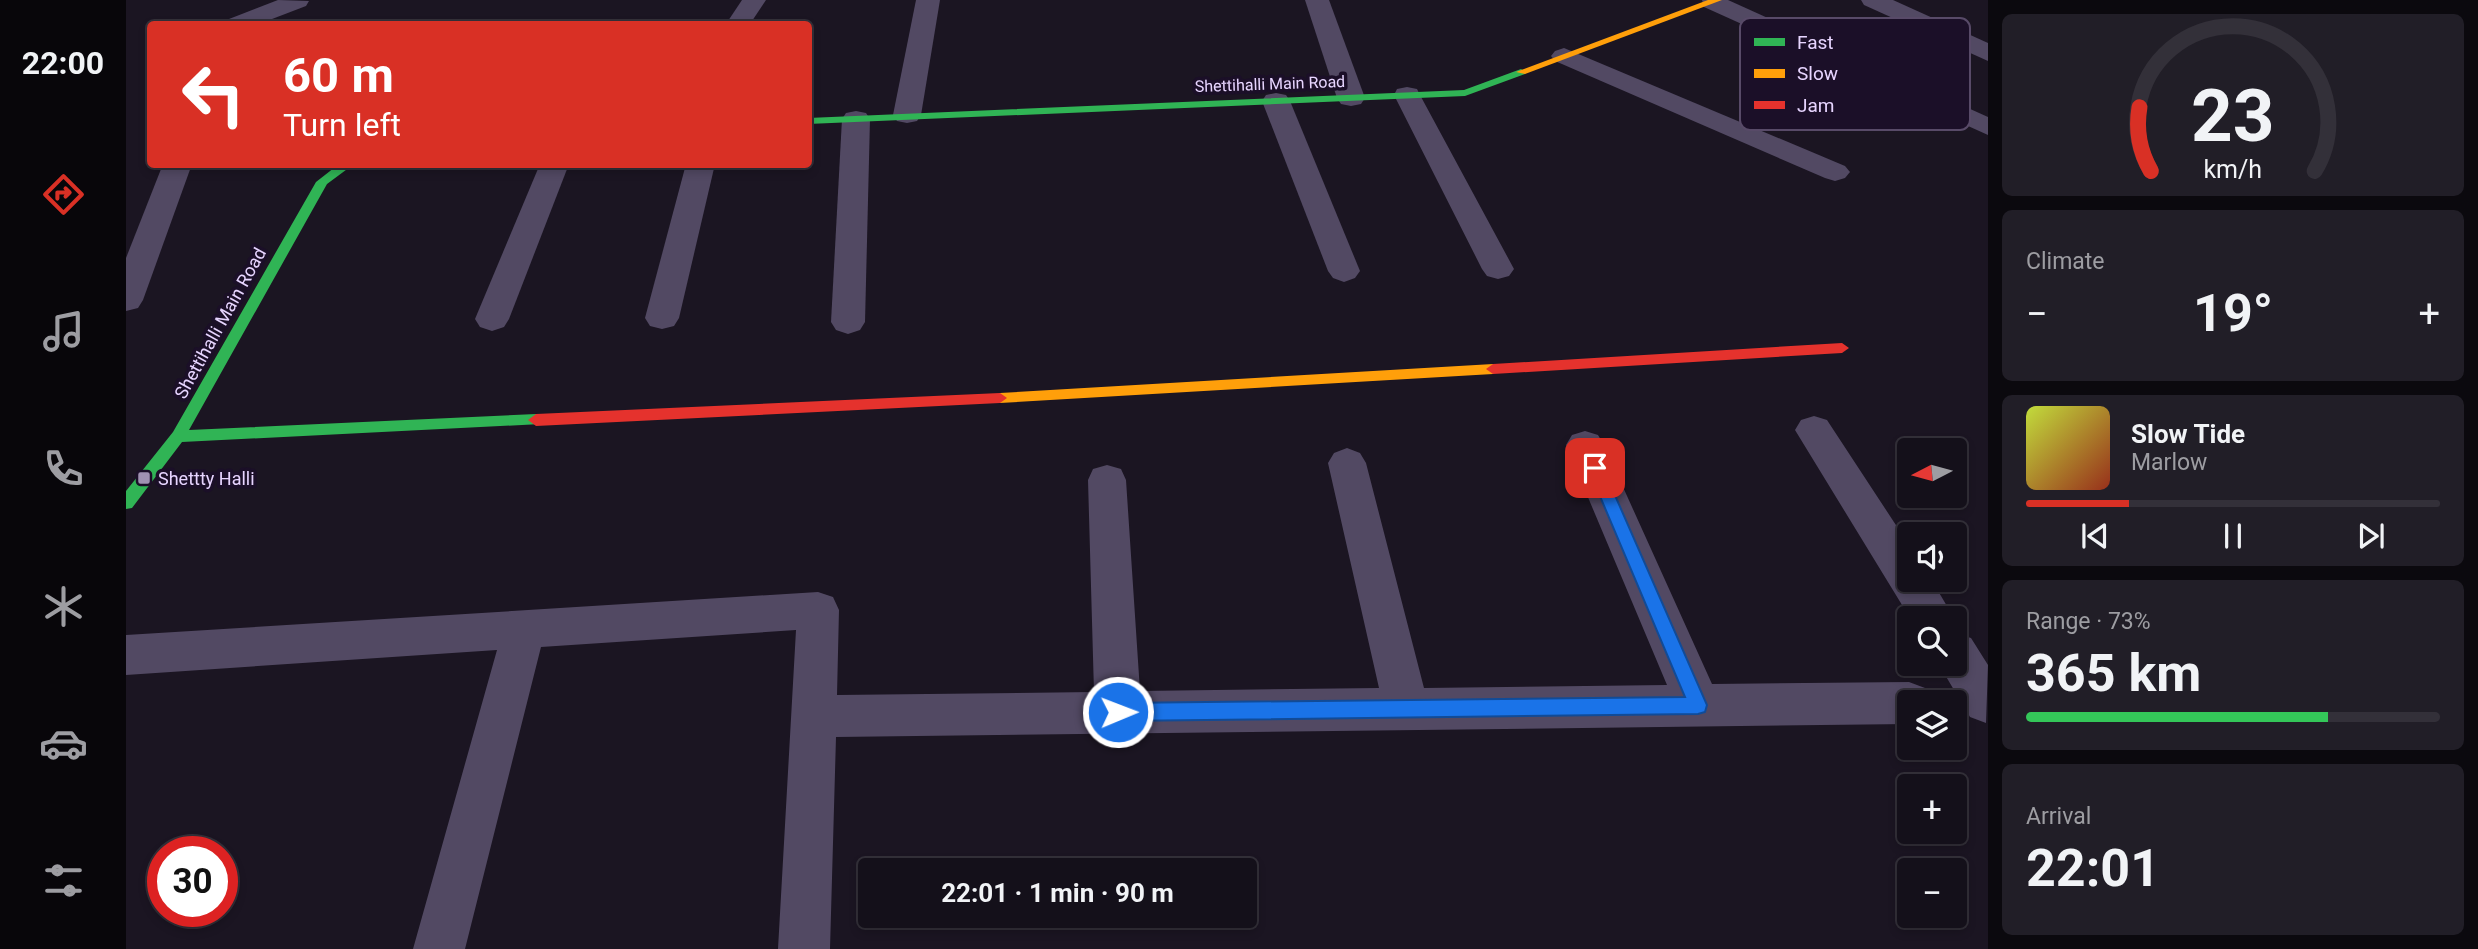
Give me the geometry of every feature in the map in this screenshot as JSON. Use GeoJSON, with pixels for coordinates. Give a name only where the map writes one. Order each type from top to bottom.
{"type":"FeatureCollection","features":[{"type":"Feature","properties":{"kind":"street"},"geometry":{"type":"LineString","coordinates":[[740,21],[754,0]]}},
{"type":"Feature","properties":{"kind":"street"},"geometry":{"type":"LineString","coordinates":[[908,115],[928,0]]}},
{"type":"Feature","properties":{"kind":"street"},"geometry":{"type":"LineString","coordinates":[[1317,0],[1351,98]]}},
{"type":"Feature","properties":{"kind":"street"},"geometry":{"type":"LineString","coordinates":[[1873,0],[1912,18]]}},
{"type":"Feature","properties":{"kind":"street"},"geometry":{"type":"LineString","coordinates":[[1715,1],[1752,18]]}},
{"type":"Feature","properties":{"kind":"street","name":"Shettihalli Main Road"},"geometry":{"type":"LineString","coordinates":[[812,121],[1465,93],[1715,1]]}},
{"type":"Feature","properties":{"kind":"street"},"geometry":{"type":"LineString","coordinates":[[251,21],[299,9]]}},
{"type":"Feature","properties":{"kind":"street"},"geometry":{"type":"LineString","coordinates":[[1970,45],[1988,53]]}},
{"type":"Feature","properties":{"kind":"street"},"geometry":{"type":"LineString","coordinates":[[1564,56],[1835,172]]}},
{"type":"Feature","properties":{"kind":"street"},"geometry":{"type":"LineString","coordinates":[[1407,95],[1498,269]]}},
{"type":"Feature","properties":{"kind":"street"},"geometry":{"type":"LineString","coordinates":[[1276,101],[1344,271]]}},
{"type":"Feature","properties":{"kind":"street"},"geometry":{"type":"LineString","coordinates":[[848,321],[856,119]]}},
{"type":"Feature","properties":{"kind":"street"},"geometry":{"type":"LineString","coordinates":[[1970,119],[1988,127]]}},
{"type":"Feature","properties":{"kind":"street"},"geometry":{"type":"LineString","coordinates":[[126,300],[176,168]]}},
{"type":"Feature","properties":{"kind":"street","name":"Shettihalli Main Road"},"geometry":{"type":"LineString","coordinates":[[126,503],[178,436],[322,182],[340,168]]}},
{"type":"Feature","properties":{"kind":"street"},"geometry":{"type":"LineString","coordinates":[[492,319],[553,168]]}},
{"type":"Feature","properties":{"kind":"street"},"geometry":{"type":"LineString","coordinates":[[662,318],[700,168]]}},
{"type":"Feature","properties":{"kind":"street"},"geometry":{"type":"LineString","coordinates":[[178,436],[1026,397],[1842,348]]}},
{"type":"Feature","properties":{"kind":"street"},"geometry":{"type":"LineString","coordinates":[[1814,430],[1925,606]]}},
{"type":"Feature","properties":{"kind":"street"},"geometry":{"type":"LineString","coordinates":[[1585,445],[1698,705]]}},
{"type":"Feature","properties":{"kind":"street"},"geometry":{"type":"LineString","coordinates":[[1347,463],[1406,708]]}},
{"type":"Feature","properties":{"kind":"street"},"geometry":{"type":"LineString","coordinates":[[1107,480],[1118,712]]}},
{"type":"Feature","properties":{"kind":"street"},"geometry":{"type":"LineString","coordinates":[[126,655],[818,610],[804,949]]}},
{"type":"Feature","properties":{"kind":"street"},"geometry":{"type":"LineString","coordinates":[[439,949],[524,629]]}},
{"type":"Feature","properties":{"kind":"street"},"geometry":{"type":"LineString","coordinates":[[1965,676],[1976,702]]}},
{"type":"Feature","properties":{"kind":"street"},"geometry":{"type":"LineString","coordinates":[[814,716],[1897,703]]}},
{"type":"Feature","properties":{"kind":"traffic: fast"},"geometry":{"type":"LineString","coordinates":[[812,121],[1465,93],[1521,72]]}},
{"type":"Feature","properties":{"kind":"traffic: fast"},"geometry":{"type":"LineString","coordinates":[[126,503],[178,436],[322,182],[342,168]]}},
{"type":"Feature","properties":{"kind":"traffic: fast"},"geometry":{"type":"LineString","coordinates":[[178,436],[536,420]]}},
{"type":"Feature","properties":{"kind":"traffic: slow"},"geometry":{"type":"LineString","coordinates":[[1521,72],[1717,0]]}},
{"type":"Feature","properties":{"kind":"traffic: slow"},"geometry":{"type":"LineString","coordinates":[[1000,398],[1493,369]]}},
{"type":"Feature","properties":{"kind":"traffic: jam"},"geometry":{"type":"LineString","coordinates":[[1493,369],[1842,348]]}},
{"type":"Feature","properties":{"kind":"traffic: jam"},"geometry":{"type":"LineString","coordinates":[[536,420],[1000,398]]}},
{"type":"Feature","properties":{"kind":"place","name":"Shettty Halli"},"geometry":{"type":"Point","coordinates":[144,478]}},
{"type":"Feature","properties":{"kind":"route"},"geometry":{"type":"LineString","coordinates":[[1118,712],[1698,705],[1595,468]]}}]}
